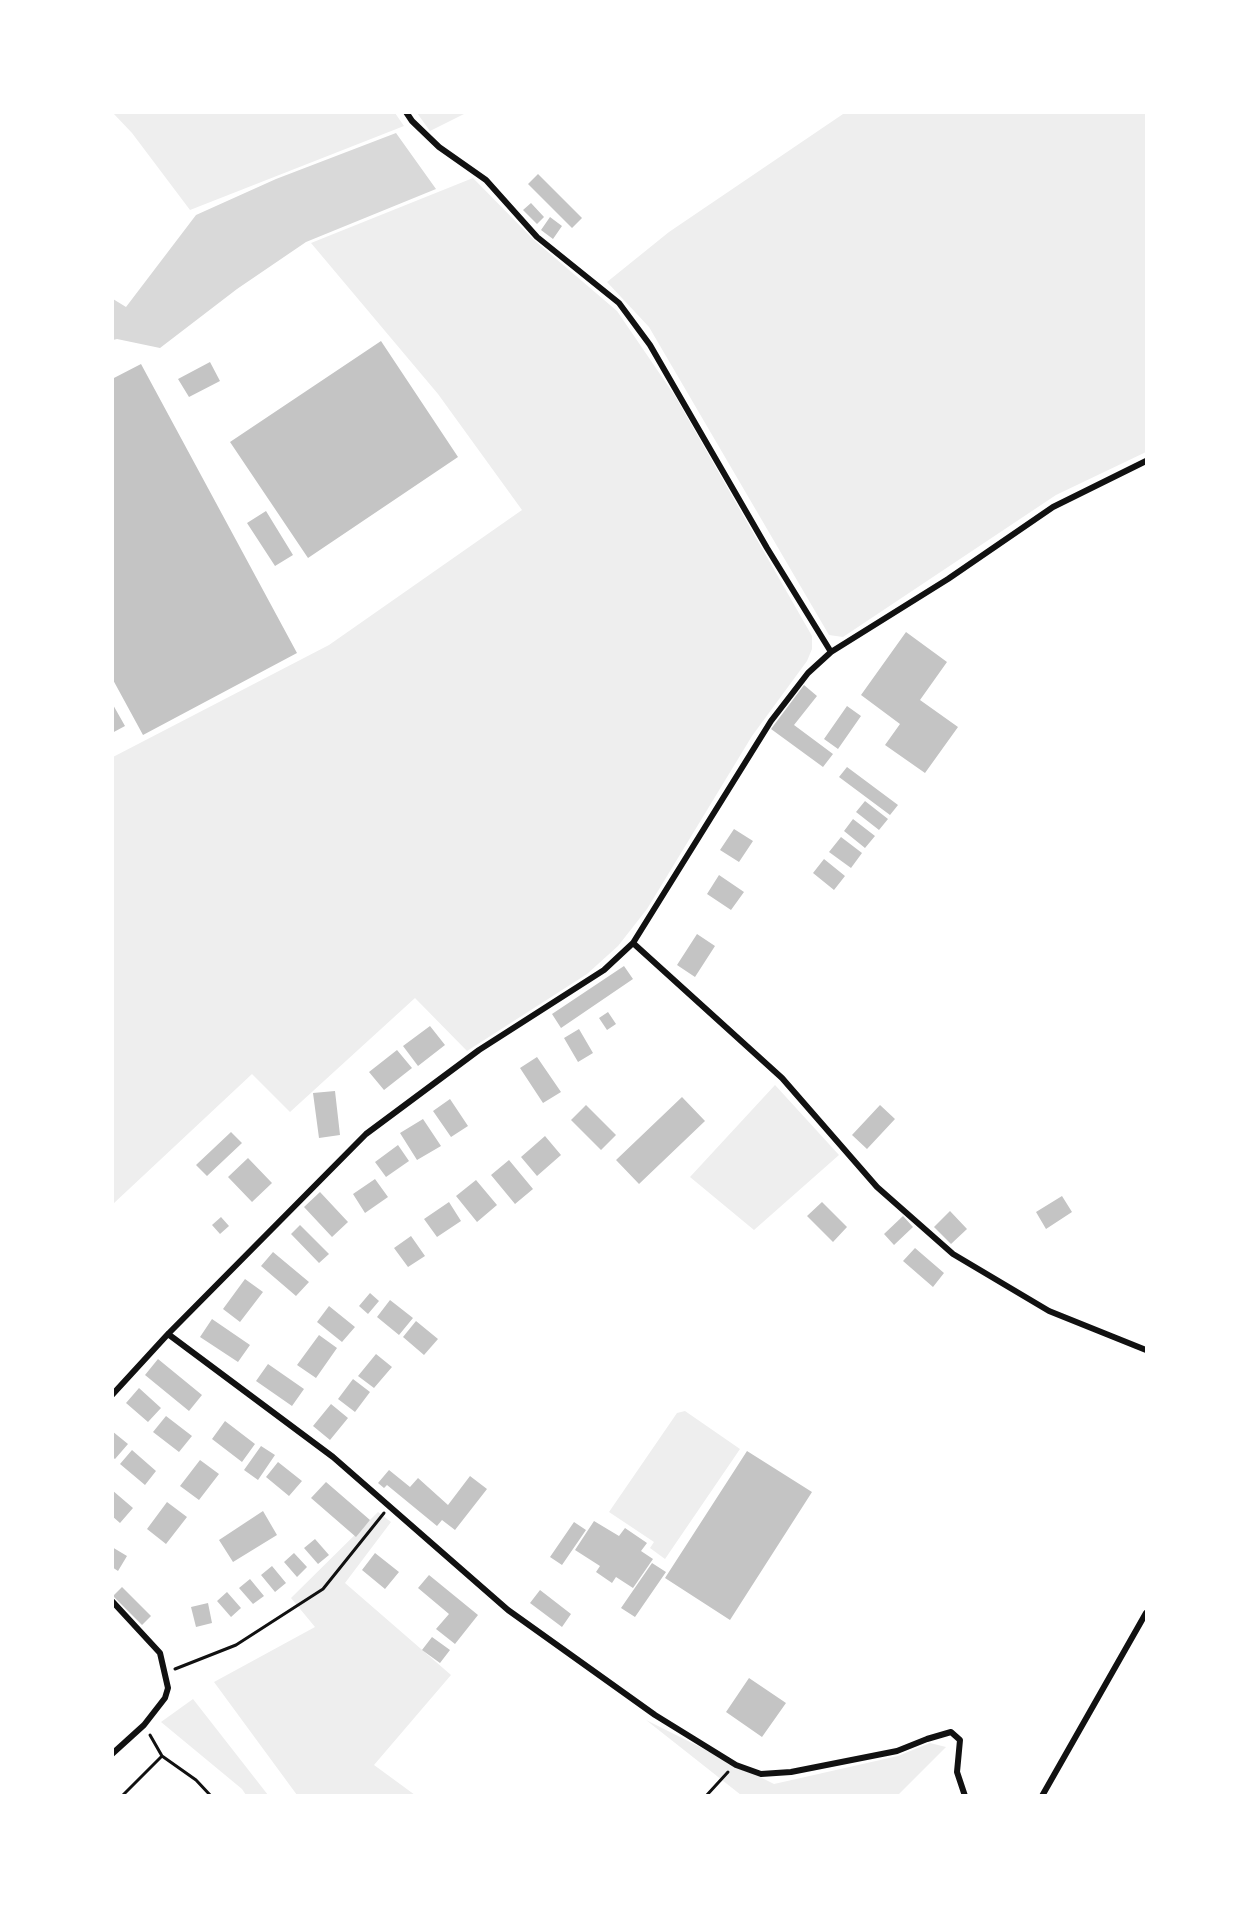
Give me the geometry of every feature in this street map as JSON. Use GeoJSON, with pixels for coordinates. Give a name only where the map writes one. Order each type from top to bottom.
{"type":"FeatureCollection","features":[{"type":"Feature","properties":{"kind":"street"},"geometry":{"type":"LineString","coordinates":[[406,112],[412,121],[439,147],[486,180],[537,237],[620,303],[650,345],[831,652]]}},
{"type":"Feature","properties":{"kind":"street"},"geometry":{"type":"LineString","coordinates":[[112,1395],[168,1334],[366,1134],[479,1050],[604,970],[633,943],[771,721],[808,673],[831,652],[948,579],[1053,507],[1146,461]]}},
{"type":"Feature","properties":{"kind":"street"},"geometry":{"type":"LineString","coordinates":[[633,943],[782,1078],[878,1187],[953,1254],[1049,1311],[1146,1350]]}},
{"type":"Feature","properties":{"kind":"street"},"geometry":{"type":"LineString","coordinates":[[168,1334],[333,1457],[508,1610],[655,1714],[736,1765],[760,1774],[791,1772],[897,1751],[951,1732],[960,1740],[957,1772],[965,1796]]}},
{"type":"Feature","properties":{"kind":"street"},"geometry":{"type":"LineString","coordinates":[[112,1601],[160,1653],[168,1688],[165,1698],[144,1725],[112,1754]]}},
{"type":"Feature","properties":{"kind":"street"},"geometry":{"type":"LineString","coordinates":[[1042,1796],[1146,1613]]}},
{"type":"Feature","properties":{"kind":"path"},"geometry":{"type":"LineString","coordinates":[[166,1674],[183,1664],[236,1645],[323,1589],[389,1507]]}},
{"type":"Feature","properties":{"kind":"path"},"geometry":{"type":"LineString","coordinates":[[144,1725],[162,1756],[196,1780],[211,1796]]}},
{"type":"Feature","properties":{"kind":"path"},"geometry":{"type":"LineString","coordinates":[[122,1796],[162,1756]]}},
{"type":"Feature","properties":{"kind":"path"},"geometry":{"type":"LineString","coordinates":[[706,1796],[736,1765]]}},
{"type":"Feature","properties":{"kind":"shaded area"},"geometry":{"type":"Polygon","coordinates":[[[846,112],[1146,113],[1146,452],[1056,495],[843,637],[829,635],[649,327],[607,282],[669,232],[846,112]]]}},
{"type":"Feature","properties":{"kind":"shaded area"},"geometry":{"type":"Polygon","coordinates":[[[113,113],[395,113],[404,126],[190,210],[132,133],[113,113]]]}},
{"type":"Feature","properties":{"kind":"shaded area"},"geometry":{"type":"Polygon","coordinates":[[[417,113],[466,113],[430,131],[417,113]]]}},
{"type":"Feature","properties":{"kind":"shaded area"},"geometry":{"type":"Polygon","coordinates":[[[396,133],[436,189],[306,242],[237,289],[160,348],[113,340],[113,299],[126,307],[196,215],[276,179],[396,133]]]}},
{"type":"Feature","properties":{"kind":"shaded area"},"geometry":{"type":"Polygon","coordinates":[[[473,178],[534,240],[617,311],[675,396],[812,636],[812,649],[807,661],[752,736],[647,909],[618,946],[587,974],[467,1051],[415,998],[290,1112],[252,1074],[113,1204],[113,757],[329,645],[522,510],[438,394],[311,243],[473,178]]]}},
{"type":"Feature","properties":{"kind":"shaded area"},"geometry":{"type":"Polygon","coordinates":[[[775,1085],[839,1155],[754,1230],[690,1177],[775,1085]]]}},
{"type":"Feature","properties":{"kind":"shaded area"},"geometry":{"type":"Polygon","coordinates":[[[685,1411],[740,1449],[665,1559],[650,1548],[654,1542],[609,1512],[677,1413],[685,1411]]]}},
{"type":"Feature","properties":{"kind":"shaded area"},"geometry":{"type":"Polygon","coordinates":[[[378,1512],[391,1522],[345,1583],[451,1675],[374,1765],[415,1795],[297,1795],[214,1682],[315,1627],[291,1598],[378,1512]]]}},
{"type":"Feature","properties":{"kind":"shaded area"},"geometry":{"type":"Polygon","coordinates":[[[193,1699],[268,1795],[246,1795],[242,1789],[161,1722],[193,1699]]]}},
{"type":"Feature","properties":{"kind":"shaded area"},"geometry":{"type":"Polygon","coordinates":[[[646,1720],[774,1784],[898,1756],[930,1743],[946,1747],[898,1795],[741,1795],[646,1720]]]}},
{"type":"Feature","properties":{"kind":"building"},"geometry":{"type":"Polygon","coordinates":[[[538,174],[582,218],[572,228],[528,184],[538,174]]]}},
{"type":"Feature","properties":{"kind":"building"},"geometry":{"type":"Polygon","coordinates":[[[531,203],[544,217],[537,224],[523,210],[531,203]]]}},
{"type":"Feature","properties":{"kind":"building"},"geometry":{"type":"Polygon","coordinates":[[[550,217],[562,226],[553,239],[541,230],[550,217]]]}},
{"type":"Feature","properties":{"kind":"building"},"geometry":{"type":"Polygon","coordinates":[[[381,341],[458,457],[308,558],[230,442],[381,341]]]}},
{"type":"Feature","properties":{"kind":"building"},"geometry":{"type":"Polygon","coordinates":[[[210,362],[220,381],[189,397],[178,379],[210,362]]]}},
{"type":"Feature","properties":{"kind":"building"},"geometry":{"type":"Polygon","coordinates":[[[141,364],[297,653],[143,735],[112,678],[112,379],[141,364]]]}},
{"type":"Feature","properties":{"kind":"building"},"geometry":{"type":"Polygon","coordinates":[[[266,511],[293,555],[275,566],[247,523],[266,511]]]}},
{"type":"Feature","properties":{"kind":"building"},"geometry":{"type":"Polygon","coordinates":[[[906,632],[947,662],[920,700],[958,727],[925,773],[885,745],[900,724],[861,695],[906,632]]]}},
{"type":"Feature","properties":{"kind":"building"},"geometry":{"type":"Polygon","coordinates":[[[804,685],[817,696],[794,725],[833,754],[823,767],[771,729],[804,685]]]}},
{"type":"Feature","properties":{"kind":"building"},"geometry":{"type":"Polygon","coordinates":[[[112,703],[125,726],[112,733],[112,703]]]}},
{"type":"Feature","properties":{"kind":"building"},"geometry":{"type":"Polygon","coordinates":[[[847,706],[861,716],[838,749],[824,739],[847,706]]]}},
{"type":"Feature","properties":{"kind":"building"},"geometry":{"type":"Polygon","coordinates":[[[847,767],[898,805],[890,815],[839,777],[847,767]]]}},
{"type":"Feature","properties":{"kind":"building"},"geometry":{"type":"Polygon","coordinates":[[[865,801],[888,819],[879,830],[856,812],[865,801]]]}},
{"type":"Feature","properties":{"kind":"building"},"geometry":{"type":"Polygon","coordinates":[[[853,819],[875,836],[865,848],[844,831],[853,819]]]}},
{"type":"Feature","properties":{"kind":"building"},"geometry":{"type":"Polygon","coordinates":[[[734,829],[753,841],[739,862],[720,850],[734,829]]]}},
{"type":"Feature","properties":{"kind":"building"},"geometry":{"type":"Polygon","coordinates":[[[841,837],[862,853],[851,868],[829,852],[841,837]]]}},
{"type":"Feature","properties":{"kind":"building"},"geometry":{"type":"Polygon","coordinates":[[[824,859],[845,876],[834,890],[813,873],[824,859]]]}},
{"type":"Feature","properties":{"kind":"building"},"geometry":{"type":"Polygon","coordinates":[[[719,875],[744,892],[731,910],[707,894],[719,875]]]}},
{"type":"Feature","properties":{"kind":"building"},"geometry":{"type":"Polygon","coordinates":[[[697,934],[715,946],[695,977],[677,965],[697,934]]]}},
{"type":"Feature","properties":{"kind":"building"},"geometry":{"type":"Polygon","coordinates":[[[624,966],[633,979],[561,1028],[552,1014],[624,966]]]}},
{"type":"Feature","properties":{"kind":"building"},"geometry":{"type":"Polygon","coordinates":[[[608,1012],[616,1024],[607,1030],[599,1018],[608,1012]]]}},
{"type":"Feature","properties":{"kind":"building"},"geometry":{"type":"Polygon","coordinates":[[[430,1026],[445,1045],[418,1066],[403,1046],[430,1026]]]}},
{"type":"Feature","properties":{"kind":"building"},"geometry":{"type":"Polygon","coordinates":[[[579,1029],[593,1053],[578,1062],[564,1038],[579,1029]]]}},
{"type":"Feature","properties":{"kind":"building"},"geometry":{"type":"Polygon","coordinates":[[[397,1050],[412,1068],[384,1090],[369,1072],[397,1050]]]}},
{"type":"Feature","properties":{"kind":"building"},"geometry":{"type":"Polygon","coordinates":[[[537,1057],[561,1092],[543,1103],[520,1068],[537,1057]]]}},
{"type":"Feature","properties":{"kind":"building"},"geometry":{"type":"Polygon","coordinates":[[[335,1091],[340,1135],[319,1138],[313,1093],[335,1091]]]}},
{"type":"Feature","properties":{"kind":"building"},"geometry":{"type":"Polygon","coordinates":[[[682,1097],[705,1121],[639,1184],[616,1160],[682,1097]]]}},
{"type":"Feature","properties":{"kind":"building"},"geometry":{"type":"Polygon","coordinates":[[[450,1099],[468,1126],[451,1137],[433,1111],[450,1099]]]}},
{"type":"Feature","properties":{"kind":"building"},"geometry":{"type":"Polygon","coordinates":[[[586,1105],[616,1135],[601,1150],[571,1120],[586,1105]]]}},
{"type":"Feature","properties":{"kind":"building"},"geometry":{"type":"Polygon","coordinates":[[[880,1105],[895,1119],[867,1149],[852,1135],[880,1105]]]}},
{"type":"Feature","properties":{"kind":"building"},"geometry":{"type":"Polygon","coordinates":[[[423,1119],[441,1146],[417,1160],[400,1133],[423,1119]]]}},
{"type":"Feature","properties":{"kind":"building"},"geometry":{"type":"Polygon","coordinates":[[[231,1132],[242,1143],[207,1176],[196,1165],[231,1132]]]}},
{"type":"Feature","properties":{"kind":"building"},"geometry":{"type":"Polygon","coordinates":[[[545,1136],[561,1155],[537,1176],[521,1157],[545,1136]]]}},
{"type":"Feature","properties":{"kind":"building"},"geometry":{"type":"Polygon","coordinates":[[[398,1145],[409,1161],[386,1177],[375,1162],[398,1145]]]}},
{"type":"Feature","properties":{"kind":"building"},"geometry":{"type":"Polygon","coordinates":[[[248,1158],[272,1183],[252,1202],[228,1177],[248,1158]]]}},
{"type":"Feature","properties":{"kind":"building"},"geometry":{"type":"Polygon","coordinates":[[[509,1160],[533,1189],[515,1204],[491,1175],[509,1160]]]}},
{"type":"Feature","properties":{"kind":"building"},"geometry":{"type":"Polygon","coordinates":[[[375,1179],[388,1197],[365,1213],[353,1194],[375,1179]]]}},
{"type":"Feature","properties":{"kind":"building"},"geometry":{"type":"Polygon","coordinates":[[[476,1180],[497,1205],[477,1222],[456,1196],[476,1180]]]}},
{"type":"Feature","properties":{"kind":"building"},"geometry":{"type":"Polygon","coordinates":[[[320,1192],[348,1222],[332,1237],[304,1207],[320,1192]]]}},
{"type":"Feature","properties":{"kind":"building"},"geometry":{"type":"Polygon","coordinates":[[[1062,1196],[1072,1212],[1046,1229],[1036,1212],[1062,1196]]]}},
{"type":"Feature","properties":{"kind":"building"},"geometry":{"type":"Polygon","coordinates":[[[449,1202],[461,1221],[437,1237],[424,1219],[449,1202]]]}},
{"type":"Feature","properties":{"kind":"building"},"geometry":{"type":"Polygon","coordinates":[[[822,1202],[847,1227],[833,1242],[807,1216],[822,1202]]]}},
{"type":"Feature","properties":{"kind":"building"},"geometry":{"type":"Polygon","coordinates":[[[950,1211],[967,1229],[951,1244],[934,1227],[950,1211]]]}},
{"type":"Feature","properties":{"kind":"building"},"geometry":{"type":"Polygon","coordinates":[[[903,1216],[913,1227],[894,1245],[884,1234],[903,1216]]]}},
{"type":"Feature","properties":{"kind":"building"},"geometry":{"type":"Polygon","coordinates":[[[221,1217],[229,1226],[220,1234],[212,1225],[221,1217]]]}},
{"type":"Feature","properties":{"kind":"building"},"geometry":{"type":"Polygon","coordinates":[[[300,1225],[329,1254],[319,1263],[291,1234],[300,1225]]]}},
{"type":"Feature","properties":{"kind":"building"},"geometry":{"type":"Polygon","coordinates":[[[411,1236],[425,1256],[408,1267],[394,1248],[411,1236]]]}},
{"type":"Feature","properties":{"kind":"building"},"geometry":{"type":"Polygon","coordinates":[[[915,1248],[944,1273],[933,1287],[903,1261],[915,1248]]]}},
{"type":"Feature","properties":{"kind":"building"},"geometry":{"type":"Polygon","coordinates":[[[273,1252],[309,1282],[296,1296],[261,1266],[273,1252]]]}},
{"type":"Feature","properties":{"kind":"building"},"geometry":{"type":"Polygon","coordinates":[[[245,1279],[263,1292],[240,1322],[223,1309],[245,1279]]]}},
{"type":"Feature","properties":{"kind":"building"},"geometry":{"type":"Polygon","coordinates":[[[370,1293],[379,1301],[368,1314],[359,1306],[370,1293]]]}},
{"type":"Feature","properties":{"kind":"building"},"geometry":{"type":"Polygon","coordinates":[[[390,1300],[413,1318],[399,1335],[377,1317],[390,1300]]]}},
{"type":"Feature","properties":{"kind":"building"},"geometry":{"type":"Polygon","coordinates":[[[329,1306],[355,1327],[342,1342],[317,1322],[329,1306]]]}},
{"type":"Feature","properties":{"kind":"building"},"geometry":{"type":"Polygon","coordinates":[[[212,1319],[250,1345],[238,1362],[200,1337],[212,1319]]]}},
{"type":"Feature","properties":{"kind":"building"},"geometry":{"type":"Polygon","coordinates":[[[416,1321],[438,1339],[424,1355],[403,1337],[416,1321]]]}},
{"type":"Feature","properties":{"kind":"building"},"geometry":{"type":"Polygon","coordinates":[[[319,1335],[337,1348],[316,1378],[297,1365],[319,1335]]]}},
{"type":"Feature","properties":{"kind":"building"},"geometry":{"type":"Polygon","coordinates":[[[376,1354],[392,1367],[374,1388],[358,1376],[376,1354]]]}},
{"type":"Feature","properties":{"kind":"building"},"geometry":{"type":"Polygon","coordinates":[[[158,1359],[202,1395],[189,1411],[145,1375],[158,1359]]]}},
{"type":"Feature","properties":{"kind":"building"},"geometry":{"type":"Polygon","coordinates":[[[268,1364],[304,1389],[292,1406],[256,1381],[268,1364]]]}},
{"type":"Feature","properties":{"kind":"building"},"geometry":{"type":"Polygon","coordinates":[[[353,1379],[370,1392],[355,1412],[338,1399],[353,1379]]]}},
{"type":"Feature","properties":{"kind":"building"},"geometry":{"type":"Polygon","coordinates":[[[139,1388],[161,1408],[148,1422],[126,1403],[139,1388]]]}},
{"type":"Feature","properties":{"kind":"building"},"geometry":{"type":"Polygon","coordinates":[[[331,1404],[348,1418],[330,1440],[313,1426],[331,1404]]]}},
{"type":"Feature","properties":{"kind":"building"},"geometry":{"type":"Polygon","coordinates":[[[166,1416],[192,1436],[179,1452],[153,1432],[166,1416]]]}},
{"type":"Feature","properties":{"kind":"building"},"geometry":{"type":"Polygon","coordinates":[[[225,1421],[255,1444],[242,1462],[212,1439],[225,1421]]]}},
{"type":"Feature","properties":{"kind":"building"},"geometry":{"type":"Polygon","coordinates":[[[112,1431],[128,1444],[115,1459],[112,1457],[112,1431]]]}},
{"type":"Feature","properties":{"kind":"building"},"geometry":{"type":"Polygon","coordinates":[[[261,1446],[275,1455],[258,1480],[244,1470],[261,1446]]]}},
{"type":"Feature","properties":{"kind":"building"},"geometry":{"type":"Polygon","coordinates":[[[132,1450],[156,1471],[145,1485],[120,1464],[132,1450]]]}},
{"type":"Feature","properties":{"kind":"building"},"geometry":{"type":"Polygon","coordinates":[[[747,1451],[812,1492],[730,1620],[665,1578],[747,1451]]]}},
{"type":"Feature","properties":{"kind":"building"},"geometry":{"type":"Polygon","coordinates":[[[200,1460],[219,1474],[199,1500],[180,1486],[200,1460]]]}},
{"type":"Feature","properties":{"kind":"building"},"geometry":{"type":"Polygon","coordinates":[[[278,1462],[302,1481],[289,1496],[266,1477],[278,1462]]]}},
{"type":"Feature","properties":{"kind":"building"},"geometry":{"type":"Polygon","coordinates":[[[389,1470],[410,1487],[418,1478],[448,1505],[470,1476],[487,1489],[455,1530],[442,1520],[437,1526],[387,1485],[384,1488],[378,1483],[389,1470]]]}},
{"type":"Feature","properties":{"kind":"building"},"geometry":{"type":"Polygon","coordinates":[[[326,1482],[370,1520],[356,1537],[311,1498],[326,1482]]]}},
{"type":"Feature","properties":{"kind":"building"},"geometry":{"type":"Polygon","coordinates":[[[112,1490],[133,1508],[120,1523],[112,1516],[112,1490]]]}},
{"type":"Feature","properties":{"kind":"building"},"geometry":{"type":"Polygon","coordinates":[[[167,1502],[187,1517],[166,1544],[147,1529],[167,1502]]]}},
{"type":"Feature","properties":{"kind":"building"},"geometry":{"type":"Polygon","coordinates":[[[263,1511],[277,1535],[233,1562],[219,1540],[263,1511]]]}},
{"type":"Feature","properties":{"kind":"building"},"geometry":{"type":"Polygon","coordinates":[[[594,1521],[619,1536],[625,1528],[647,1543],[641,1551],[653,1559],[633,1588],[616,1577],[612,1583],[596,1572],[600,1566],[575,1550],[594,1521]]]}},
{"type":"Feature","properties":{"kind":"building"},"geometry":{"type":"Polygon","coordinates":[[[574,1522],[586,1530],[562,1565],[550,1557],[574,1522]]]}},
{"type":"Feature","properties":{"kind":"building"},"geometry":{"type":"Polygon","coordinates":[[[315,1539],[329,1555],[318,1564],[304,1548],[315,1539]]]}},
{"type":"Feature","properties":{"kind":"building"},"geometry":{"type":"Polygon","coordinates":[[[112,1547],[127,1556],[118,1571],[112,1567],[112,1547]]]}},
{"type":"Feature","properties":{"kind":"building"},"geometry":{"type":"Polygon","coordinates":[[[294,1553],[307,1567],[297,1577],[284,1562],[294,1553]]]}},
{"type":"Feature","properties":{"kind":"building"},"geometry":{"type":"Polygon","coordinates":[[[375,1553],[399,1572],[385,1589],[362,1570],[375,1553]]]}},
{"type":"Feature","properties":{"kind":"building"},"geometry":{"type":"Polygon","coordinates":[[[652,1563],[666,1572],[635,1617],[621,1608],[652,1563]]]}},
{"type":"Feature","properties":{"kind":"building"},"geometry":{"type":"Polygon","coordinates":[[[272,1566],[286,1583],[275,1592],[261,1575],[272,1566]]]}},
{"type":"Feature","properties":{"kind":"building"},"geometry":{"type":"Polygon","coordinates":[[[429,1575],[478,1615],[455,1644],[436,1629],[449,1614],[418,1588],[429,1575]]]}},
{"type":"Feature","properties":{"kind":"building"},"geometry":{"type":"Polygon","coordinates":[[[250,1579],[264,1596],[253,1604],[239,1588],[250,1579]]]}},
{"type":"Feature","properties":{"kind":"building"},"geometry":{"type":"Polygon","coordinates":[[[122,1587],[151,1616],[142,1625],[113,1596],[122,1587]]]}},
{"type":"Feature","properties":{"kind":"building"},"geometry":{"type":"Polygon","coordinates":[[[540,1590],[571,1614],[562,1627],[530,1603],[540,1590]]]}},
{"type":"Feature","properties":{"kind":"building"},"geometry":{"type":"Polygon","coordinates":[[[227,1592],[241,1608],[231,1617],[217,1601],[227,1592]]]}},
{"type":"Feature","properties":{"kind":"building"},"geometry":{"type":"Polygon","coordinates":[[[208,1603],[212,1623],[196,1627],[191,1607],[208,1603]]]}},
{"type":"Feature","properties":{"kind":"building"},"geometry":{"type":"Polygon","coordinates":[[[432,1637],[450,1650],[440,1663],[422,1650],[432,1637]]]}},
{"type":"Feature","properties":{"kind":"building"},"geometry":{"type":"Polygon","coordinates":[[[749,1678],[786,1703],[762,1737],[726,1712],[749,1678]]]}}]}
